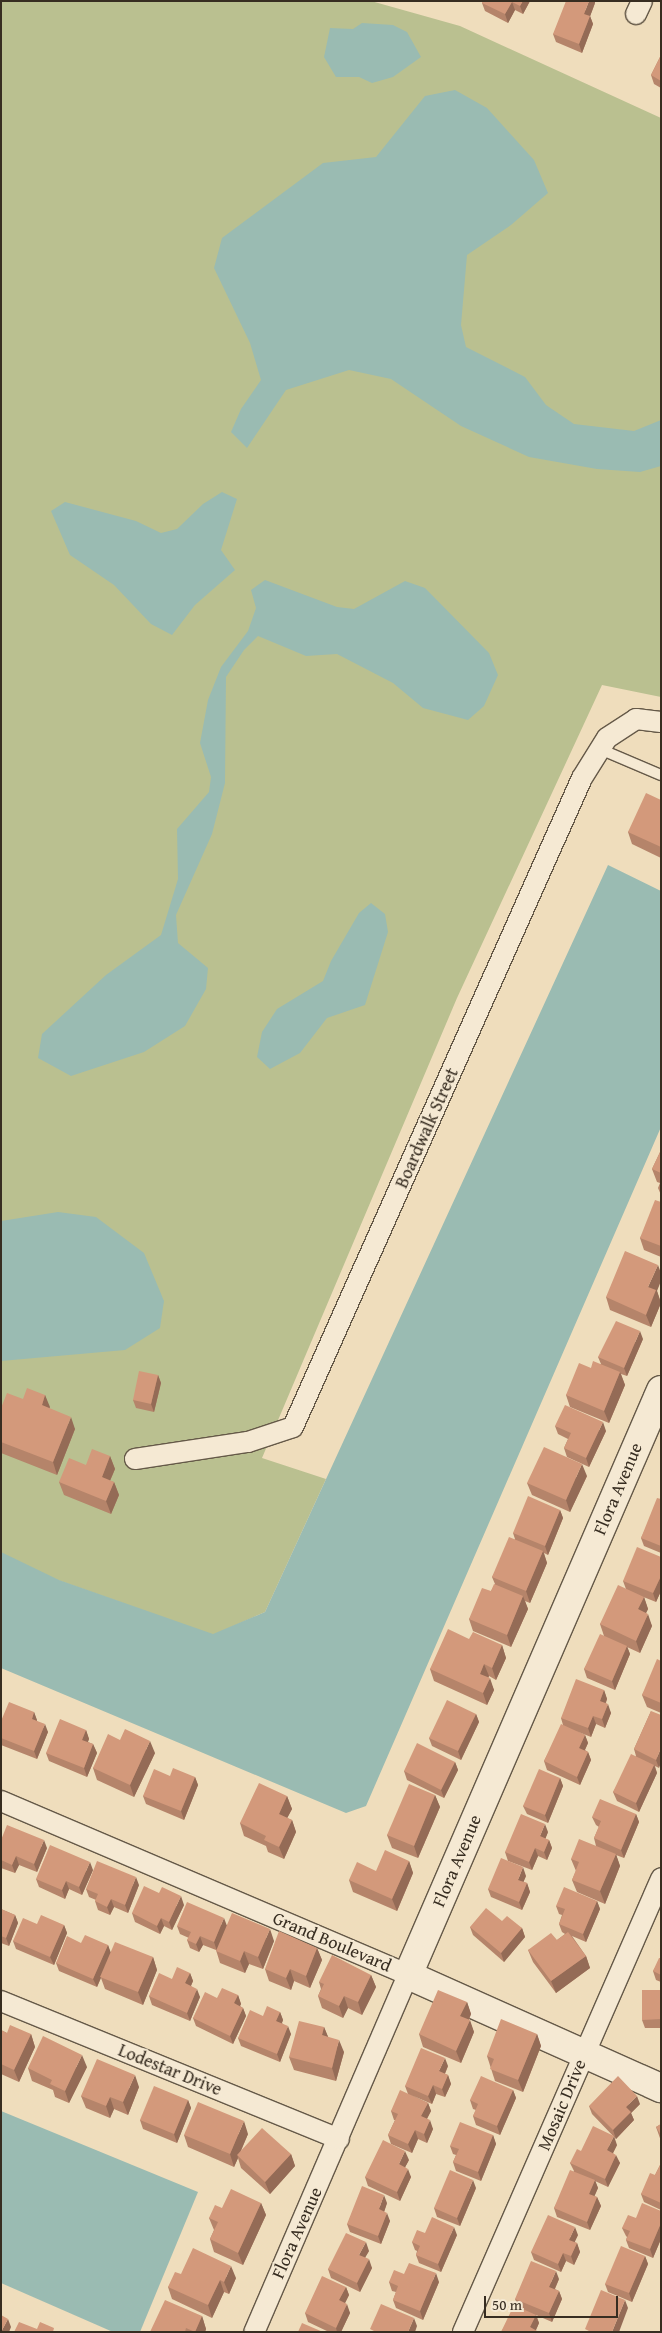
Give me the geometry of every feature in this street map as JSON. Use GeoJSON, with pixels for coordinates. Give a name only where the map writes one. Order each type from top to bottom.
{"type":"FeatureCollection","features":[{"type":"Feature","properties":{"kind":"street","name":"Boardwalk Street"},"geometry":{"type":"LineString","coordinates":[[135,1459],[248,1442],[293,1427],[582,778],[607,738],[636,719],[661,722]]}},
{"type":"Feature","properties":{"kind":"street","name":"Flora Avenue"},"geometry":{"type":"LineString","coordinates":[[254,2332],[661,1390]]}},
{"type":"Feature","properties":{"kind":"street","name":"Grand Boulevard"},"geometry":{"type":"LineString","coordinates":[[1,1801],[408,1974],[661,2088]]}},
{"type":"Feature","properties":{"kind":"street","name":"Mosaic Drive"},"geometry":{"type":"LineString","coordinates":[[463,2332],[661,1878]]}},
{"type":"Feature","properties":{"kind":"street","name":"Lodestar Drive"},"geometry":{"type":"LineString","coordinates":[[1,2001],[339,2139]]}},
{"type":"Feature","properties":{"kind":"lane"},"geometry":{"type":"LineString","coordinates":[[600,749],[661,775]]}},
{"type":"Feature","properties":{"kind":"green space"},"geometry":{"type":"Polygon","coordinates":[[[1,1],[371,1],[460,26],[661,118],[661,697],[602,685],[457,998],[262,1458],[326,1479],[265,1612],[213,1635],[1,1560],[1,1]]]}},
{"type":"Feature","properties":{"kind":"water"},"geometry":{"type":"Polygon","coordinates":[[[362,23],[393,25],[407,32],[421,57],[393,77],[372,83],[359,77],[336,77],[324,57],[330,28],[353,29],[362,23]]]}},
{"type":"Feature","properties":{"kind":"water"},"geometry":{"type":"Polygon","coordinates":[[[455,90],[487,108],[534,160],[548,193],[511,225],[467,255],[461,325],[466,347],[525,377],[546,405],[574,424],[634,431],[661,420],[661,466],[640,472],[597,469],[529,457],[461,426],[391,379],[349,370],[286,390],[247,448],[231,432],[241,409],[261,380],[250,343],[214,268],[222,238],[323,163],[376,157],[425,96],[455,90]]]}},
{"type":"Feature","properties":{"kind":"water"},"geometry":{"type":"Polygon","coordinates":[[[222,492],[237,499],[221,550],[235,570],[195,605],[172,635],[151,624],[114,585],[70,555],[51,511],[65,502],[136,521],[161,533],[177,529],[203,504],[222,492]]]}},
{"type":"Feature","properties":{"kind":"water"},"geometry":{"type":"Polygon","coordinates":[[[265,580],[337,607],[354,609],[405,581],[425,588],[489,653],[498,675],[484,706],[468,720],[423,708],[393,683],[337,654],[306,656],[258,636],[244,650],[226,677],[225,783],[212,834],[176,915],[178,943],[208,968],[206,989],[185,1026],[144,1052],[71,1076],[38,1058],[42,1034],[106,975],[161,935],[178,879],[177,829],[209,792],[211,777],[200,743],[208,700],[221,667],[248,631],[256,608],[251,590],[265,580]]]}},
{"type":"Feature","properties":{"kind":"water"},"geometry":{"type":"Polygon","coordinates":[[[608,865],[661,891],[661,1127],[366,1806],[346,1813],[1,1668],[1,1552],[59,1580],[213,1634],[265,1612],[608,865]]]}},
{"type":"Feature","properties":{"kind":"water"},"geometry":{"type":"Polygon","coordinates":[[[371,903],[385,914],[388,932],[365,1005],[327,1018],[300,1053],[270,1069],[257,1057],[262,1032],[277,1009],[323,981],[331,961],[359,913],[371,903]]]}},
{"type":"Feature","properties":{"kind":"water"},"geometry":{"type":"Polygon","coordinates":[[[58,1212],[96,1217],[144,1253],[164,1301],[160,1328],[125,1350],[1,1361],[1,1221],[58,1212]]]}},
{"type":"Feature","properties":{"kind":"water"},"geometry":{"type":"Polygon","coordinates":[[[1,2111],[198,2192],[140,2332],[113,2332],[1,2283],[1,2111]]]}},
{"type":"Feature","properties":{"kind":"building"},"geometry":{"type":"Polygon","coordinates":[[[482,1],[523,1],[520,6],[512,2],[505,14],[482,3],[482,1]]]}},
{"type":"Feature","properties":{"kind":"building"},"geometry":{"type":"Polygon","coordinates":[[[566,1],[589,1],[584,14],[590,16],[579,44],[553,34],[566,1]]]}},
{"type":"Feature","properties":{"kind":"building"},"geometry":{"type":"Polygon","coordinates":[[[661,55],[661,81],[651,75],[661,55]]]}},
{"type":"Feature","properties":{"kind":"building"},"geometry":{"type":"Polygon","coordinates":[[[646,793],[661,800],[661,847],[628,832],[646,793]]]}},
{"type":"Feature","properties":{"kind":"building"},"geometry":{"type":"Polygon","coordinates":[[[661,1150],[661,1173],[652,1169],[661,1150]]]}},
{"type":"Feature","properties":{"kind":"building"},"geometry":{"type":"Polygon","coordinates":[[[655,1200],[661,1202],[661,1246],[640,1238],[655,1200]]]}},
{"type":"Feature","properties":{"kind":"building"},"geometry":{"type":"Polygon","coordinates":[[[625,1251],[658,1265],[648,1287],[656,1290],[646,1315],[606,1297],[625,1251]]]}},
{"type":"Feature","properties":{"kind":"building"},"geometry":{"type":"Polygon","coordinates":[[[616,1321],[640,1331],[624,1368],[598,1357],[616,1321]]]}},
{"type":"Feature","properties":{"kind":"building"},"geometry":{"type":"Polygon","coordinates":[[[593,1361],[620,1372],[604,1411],[566,1395],[579,1363],[591,1368],[593,1361]]]}},
{"type":"Feature","properties":{"kind":"building"},"geometry":{"type":"Polygon","coordinates":[[[139,1371],[158,1375],[151,1404],[133,1400],[139,1371]]]}},
{"type":"Feature","properties":{"kind":"building"},"geometry":{"type":"Polygon","coordinates":[[[27,1388],[45,1395],[42,1405],[71,1417],[53,1462],[1,1442],[1,1408],[7,1393],[23,1399],[27,1388]]]}},
{"type":"Feature","properties":{"kind":"building"},"geometry":{"type":"Polygon","coordinates":[[[565,1405],[603,1422],[586,1458],[564,1448],[571,1433],[555,1426],[565,1405]]]}},
{"type":"Feature","properties":{"kind":"building"},"geometry":{"type":"Polygon","coordinates":[[[544,1447],[582,1464],[566,1500],[527,1483],[544,1447]]]}},
{"type":"Feature","properties":{"kind":"building"},"geometry":{"type":"Polygon","coordinates":[[[92,1449],[110,1456],[102,1477],[114,1482],[106,1501],[59,1482],[69,1458],[86,1465],[92,1449]]]}},
{"type":"Feature","properties":{"kind":"building"},"geometry":{"type":"Polygon","coordinates":[[[528,1496],[560,1510],[545,1546],[513,1533],[528,1496]]]}},
{"type":"Feature","properties":{"kind":"building"},"geometry":{"type":"Polygon","coordinates":[[[657,1498],[661,1499],[661,1546],[641,1538],[657,1498]]]}},
{"type":"Feature","properties":{"kind":"building"},"geometry":{"type":"Polygon","coordinates":[[[509,1537],[543,1551],[526,1591],[492,1577],[509,1537]]]}},
{"type":"Feature","properties":{"kind":"building"},"geometry":{"type":"Polygon","coordinates":[[[637,1547],[661,1557],[661,1576],[653,1593],[623,1581],[637,1547]]]}},
{"type":"Feature","properties":{"kind":"building"},"geometry":{"type":"Polygon","coordinates":[[[494,1584],[523,1596],[507,1635],[469,1619],[482,1588],[491,1591],[494,1584]]]}},
{"type":"Feature","properties":{"kind":"building"},"geometry":{"type":"Polygon","coordinates":[[[618,1585],[644,1597],[638,1609],[648,1614],[636,1641],[600,1624],[618,1585]]]}},
{"type":"Feature","properties":{"kind":"building"},"geometry":{"type":"Polygon","coordinates":[[[448,1629],[469,1639],[473,1632],[502,1645],[492,1668],[484,1664],[480,1674],[490,1678],[483,1693],[430,1669],[448,1629]]]}},
{"type":"Feature","properties":{"kind":"building"},"geometry":{"type":"Polygon","coordinates":[[[600,1634],[627,1646],[612,1681],[584,1669],[600,1634]]]}},
{"type":"Feature","properties":{"kind":"building"},"geometry":{"type":"Polygon","coordinates":[[[657,1659],[661,1661],[661,1703],[642,1695],[657,1659]]]}},
{"type":"Feature","properties":{"kind":"building"},"geometry":{"type":"Polygon","coordinates":[[[576,1679],[604,1690],[600,1701],[608,1704],[602,1719],[593,1716],[588,1728],[561,1718],[576,1679]]]}},
{"type":"Feature","properties":{"kind":"building"},"geometry":{"type":"Polygon","coordinates":[[[447,1700],[476,1714],[458,1751],[429,1738],[447,1700]]]}},
{"type":"Feature","properties":{"kind":"building"},"geometry":{"type":"Polygon","coordinates":[[[9,1702],[34,1712],[32,1719],[45,1724],[34,1751],[1,1738],[1,1721],[9,1702]]]}},
{"type":"Feature","properties":{"kind":"building"},"geometry":{"type":"Polygon","coordinates":[[[651,1711],[661,1715],[661,1748],[656,1760],[634,1749],[651,1711]]]}},
{"type":"Feature","properties":{"kind":"building"},"geometry":{"type":"Polygon","coordinates":[[[60,1719],[86,1730],[82,1740],[93,1744],[84,1768],[46,1753],[60,1719]]]}},
{"type":"Feature","properties":{"kind":"building"},"geometry":{"type":"Polygon","coordinates":[[[561,1724],[585,1735],[579,1748],[588,1752],[577,1777],[544,1761],[561,1724]]]}},
{"type":"Feature","properties":{"kind":"building"},"geometry":{"type":"Polygon","coordinates":[[[125,1729],[150,1741],[130,1785],[93,1768],[108,1734],[120,1740],[125,1729]]]}},
{"type":"Feature","properties":{"kind":"building"},"geometry":{"type":"Polygon","coordinates":[[[417,1743],[455,1762],[441,1790],[404,1771],[417,1743]]]}},
{"type":"Feature","properties":{"kind":"building"},"geometry":{"type":"Polygon","coordinates":[[[631,1754],[654,1765],[636,1803],[613,1792],[631,1754]]]}},
{"type":"Feature","properties":{"kind":"building"},"geometry":{"type":"Polygon","coordinates":[[[173,1768],[195,1777],[181,1811],[143,1796],[154,1769],[170,1776],[173,1768]]]}},
{"type":"Feature","properties":{"kind":"building"},"geometry":{"type":"Polygon","coordinates":[[[539,1769],[560,1778],[545,1815],[523,1806],[539,1769]]]}},
{"type":"Feature","properties":{"kind":"building"},"geometry":{"type":"Polygon","coordinates":[[[259,1783],[287,1796],[279,1814],[292,1820],[279,1847],[264,1840],[266,1836],[240,1823],[259,1783]]]}},
{"type":"Feature","properties":{"kind":"building"},"geometry":{"type":"Polygon","coordinates":[[[409,1784],[435,1795],[414,1846],[387,1835],[409,1784]]]}},
{"type":"Feature","properties":{"kind":"building"},"geometry":{"type":"Polygon","coordinates":[[[600,1799],[636,1814],[621,1850],[594,1838],[601,1821],[592,1817],[600,1799]]]}},
{"type":"Feature","properties":{"kind":"building"},"geometry":{"type":"Polygon","coordinates":[[[521,1814],[545,1824],[540,1836],[549,1840],[544,1852],[535,1848],[529,1862],[505,1852],[521,1814]]]}},
{"type":"Feature","properties":{"kind":"building"},"geometry":{"type":"Polygon","coordinates":[[[7,1825],[44,1840],[34,1864],[16,1856],[12,1865],[1,1860],[1,1840],[7,1825]]]}},
{"type":"Feature","properties":{"kind":"building"},"geometry":{"type":"Polygon","coordinates":[[[579,1839],[616,1854],[600,1891],[572,1880],[579,1862],[571,1859],[579,1839]]]}},
{"type":"Feature","properties":{"kind":"building"},"geometry":{"type":"Polygon","coordinates":[[[50,1845],[90,1862],[79,1887],[66,1881],[62,1890],[36,1879],[50,1845]]]}},
{"type":"Feature","properties":{"kind":"building"},"geometry":{"type":"Polygon","coordinates":[[[385,1850],[409,1861],[392,1899],[349,1880],[357,1862],[376,1871],[385,1850]]]}},
{"type":"Feature","properties":{"kind":"building"},"geometry":{"type":"Polygon","coordinates":[[[501,1858],[523,1867],[518,1880],[527,1883],[519,1902],[488,1889],[501,1858]]]}},
{"type":"Feature","properties":{"kind":"building"},"geometry":{"type":"Polygon","coordinates":[[[97,1861],[136,1877],[125,1905],[111,1899],[107,1907],[95,1901],[98,1894],[86,1889],[97,1861]]]}},
{"type":"Feature","properties":{"kind":"building"},"geometry":{"type":"Polygon","coordinates":[[[144,1886],[159,1893],[162,1887],[181,1896],[169,1922],[161,1918],[157,1926],[132,1913],[144,1886]]]}},
{"type":"Feature","properties":{"kind":"building"},"geometry":{"type":"Polygon","coordinates":[[[564,1887],[597,1901],[583,1934],[559,1924],[565,1909],[556,1906],[564,1887]]]}},
{"type":"Feature","properties":{"kind":"building"},"geometry":{"type":"Polygon","coordinates":[[[187,1902],[224,1918],[214,1942],[200,1936],[196,1944],[187,1940],[191,1932],[177,1926],[187,1902]]]}},
{"type":"Feature","properties":{"kind":"building"},"geometry":{"type":"Polygon","coordinates":[[[486,1908],[502,1921],[507,1916],[522,1928],[501,1953],[470,1927],[486,1908]]]}},
{"type":"Feature","properties":{"kind":"building"},"geometry":{"type":"Polygon","coordinates":[[[1,1909],[15,1915],[6,1938],[1,1936],[1,1909]]]}},
{"type":"Feature","properties":{"kind":"building"},"geometry":{"type":"Polygon","coordinates":[[[232,1913],[270,1929],[258,1957],[244,1951],[240,1961],[216,1951],[232,1913]]]}},
{"type":"Feature","properties":{"kind":"building"},"geometry":{"type":"Polygon","coordinates":[[[41,1915],[64,1925],[50,1957],[13,1941],[23,1918],[37,1924],[41,1915]]]}},
{"type":"Feature","properties":{"kind":"building"},"geometry":{"type":"Polygon","coordinates":[[[279,1931],[317,1948],[306,1976],[290,1969],[286,1978],[265,1969],[279,1931]]]}},
{"type":"Feature","properties":{"kind":"building"},"geometry":{"type":"Polygon","coordinates":[[[568,1932],[586,1956],[551,1981],[528,1950],[551,1933],[557,1940],[568,1932]]]}},
{"type":"Feature","properties":{"kind":"building"},"geometry":{"type":"Polygon","coordinates":[[[85,1935],[108,1945],[93,1979],[56,1963],[67,1936],[81,1943],[85,1935]]]}},
{"type":"Feature","properties":{"kind":"building"},"geometry":{"type":"Polygon","coordinates":[[[115,1942],[153,1957],[138,1992],[100,1977],[115,1942]]]}},
{"type":"Feature","properties":{"kind":"building"},"geometry":{"type":"Polygon","coordinates":[[[332,1955],[371,1975],[358,2002],[344,1996],[339,2006],[318,1996],[324,1984],[319,1982],[332,1955]]]}},
{"type":"Feature","properties":{"kind":"building"},"geometry":{"type":"Polygon","coordinates":[[[659,1958],[661,1958],[661,1975],[653,1971],[659,1958]]]}},
{"type":"Feature","properties":{"kind":"building"},"geometry":{"type":"Polygon","coordinates":[[[177,1967],[190,1973],[185,1983],[197,1989],[187,2013],[149,1996],[159,1973],[172,1979],[177,1967]]]}},
{"type":"Feature","properties":{"kind":"building"},"geometry":{"type":"Polygon","coordinates":[[[222,1988],[238,1995],[234,2003],[243,2008],[230,2036],[193,2018],[205,1992],[217,1998],[222,1988]]]}},
{"type":"Feature","properties":{"kind":"building"},"geometry":{"type":"Polygon","coordinates":[[[438,1990],[467,2002],[460,2016],[470,2020],[456,2051],[419,2034],[438,1990]]]}},
{"type":"Feature","properties":{"kind":"building"},"geometry":{"type":"Polygon","coordinates":[[[642,1990],[661,1990],[661,2019],[642,2020],[642,1990]]]}},
{"type":"Feature","properties":{"kind":"building"},"geometry":{"type":"Polygon","coordinates":[[[267,2006],[280,2012],[276,2021],[288,2026],[277,2054],[238,2038],[250,2010],[263,2016],[267,2006]]]}},
{"type":"Feature","properties":{"kind":"building"},"geometry":{"type":"Polygon","coordinates":[[[501,2019],[537,2034],[518,2080],[490,2069],[494,2059],[487,2056],[501,2019]]]}},
{"type":"Feature","properties":{"kind":"building"},"geometry":{"type":"Polygon","coordinates":[[[299,2021],[324,2027],[322,2035],[339,2040],[332,2068],[289,2057],[299,2021]]]}},
{"type":"Feature","properties":{"kind":"building"},"geometry":{"type":"Polygon","coordinates":[[[10,2025],[31,2034],[14,2070],[1,2064],[1,2030],[7,2033],[10,2025]]]}},
{"type":"Feature","properties":{"kind":"building"},"geometry":{"type":"Polygon","coordinates":[[[43,2036],[82,2055],[65,2091],[50,2084],[52,2080],[28,2068],[43,2036]]]}},
{"type":"Feature","properties":{"kind":"building"},"geometry":{"type":"Polygon","coordinates":[[[421,2048],[445,2058],[439,2071],[448,2075],[442,2089],[433,2085],[428,2096],[405,2086],[421,2048]]]}},
{"type":"Feature","properties":{"kind":"building"},"geometry":{"type":"Polygon","coordinates":[[[97,2059],[135,2075],[123,2102],[110,2097],[106,2106],[81,2096],[97,2059]]]}},
{"type":"Feature","properties":{"kind":"building"},"geometry":{"type":"Polygon","coordinates":[[[481,2076],[513,2090],[497,2126],[473,2116],[478,2104],[470,2100],[481,2076]]]}},
{"type":"Feature","properties":{"kind":"building"},"geometry":{"type":"Polygon","coordinates":[[[618,2076],[637,2096],[626,2107],[631,2112],[613,2130],[589,2106],[618,2076]]]}},
{"type":"Feature","properties":{"kind":"building"},"geometry":{"type":"Polygon","coordinates":[[[154,2086],[188,2100],[174,2134],[140,2120],[154,2086]]]}},
{"type":"Feature","properties":{"kind":"building"},"geometry":{"type":"Polygon","coordinates":[[[400,2090],[428,2103],[421,2116],[430,2120],[424,2134],[415,2130],[408,2144],[388,2135],[398,2114],[391,2111],[400,2090]]]}},
{"type":"Feature","properties":{"kind":"building"},"geometry":{"type":"Polygon","coordinates":[[[198,2102],[244,2121],[230,2154],[184,2135],[198,2102]]]}},
{"type":"Feature","properties":{"kind":"building"},"geometry":{"type":"Polygon","coordinates":[[[460,2122],[493,2135],[478,2172],[453,2162],[459,2149],[450,2146],[460,2122]]]}},
{"type":"Feature","properties":{"kind":"building"},"geometry":{"type":"Polygon","coordinates":[[[661,2124],[661,2135],[656,2127],[661,2124]]]}},
{"type":"Feature","properties":{"kind":"building"},"geometry":{"type":"Polygon","coordinates":[[[593,2126],[614,2136],[607,2150],[616,2155],[605,2179],[570,2163],[577,2149],[581,2151],[593,2126]]]}},
{"type":"Feature","properties":{"kind":"building"},"geometry":{"type":"Polygon","coordinates":[[[262,2128],[291,2154],[265,2182],[237,2155],[262,2128]]]}},
{"type":"Feature","properties":{"kind":"building"},"geometry":{"type":"Polygon","coordinates":[[[383,2140],[405,2151],[399,2164],[408,2169],[397,2192],[365,2177],[383,2140]]]}},
{"type":"Feature","properties":{"kind":"building"},"geometry":{"type":"Polygon","coordinates":[[[661,2163],[661,2203],[641,2194],[650,2173],[655,2175],[661,2163]]]}},
{"type":"Feature","properties":{"kind":"building"},"geometry":{"type":"Polygon","coordinates":[[[450,2170],[473,2180],[457,2218],[434,2208],[450,2170]]]}},
{"type":"Feature","properties":{"kind":"building"},"geometry":{"type":"Polygon","coordinates":[[[570,2170],[595,2180],[589,2194],[597,2197],[587,2222],[554,2208],[570,2170]]]}},
{"type":"Feature","properties":{"kind":"building"},"geometry":{"type":"Polygon","coordinates":[[[362,2186],[384,2195],[379,2209],[387,2213],[378,2236],[347,2224],[362,2186]]]}},
{"type":"Feature","properties":{"kind":"building"},"geometry":{"type":"Polygon","coordinates":[[[231,2189],[261,2203],[238,2253],[210,2239],[218,2222],[209,2218],[215,2205],[222,2208],[231,2189]]]}},
{"type":"Feature","properties":{"kind":"building"},"geometry":{"type":"Polygon","coordinates":[[[642,2203],[661,2211],[661,2223],[650,2249],[626,2240],[630,2231],[622,2228],[628,2215],[636,2218],[642,2203]]]}},
{"type":"Feature","properties":{"kind":"building"},"geometry":{"type":"Polygon","coordinates":[[[548,2215],[575,2227],[569,2240],[577,2243],[571,2256],[563,2253],[558,2264],[531,2252],[548,2215]]]}},
{"type":"Feature","properties":{"kind":"building"},"geometry":{"type":"Polygon","coordinates":[[[432,2217],[454,2227],[438,2264],[416,2255],[420,2246],[412,2242],[417,2230],[425,2233],[432,2217]]]}},
{"type":"Feature","properties":{"kind":"building"},"geometry":{"type":"Polygon","coordinates":[[[346,2233],[366,2242],[359,2255],[369,2259],[357,2283],[328,2269],[346,2233]]]}},
{"type":"Feature","properties":{"kind":"building"},"geometry":{"type":"Polygon","coordinates":[[[621,2246],[645,2256],[629,2293],[605,2284],[621,2246]]]}},
{"type":"Feature","properties":{"kind":"building"},"geometry":{"type":"Polygon","coordinates":[[[193,2248],[231,2266],[224,2282],[220,2280],[208,2305],[168,2287],[175,2272],[181,2274],[193,2248]]]}},
{"type":"Feature","properties":{"kind":"building"},"geometry":{"type":"Polygon","coordinates":[[[531,2261],[556,2271],[549,2287],[559,2291],[549,2313],[515,2299],[531,2261]]]}},
{"type":"Feature","properties":{"kind":"building"},"geometry":{"type":"Polygon","coordinates":[[[409,2263],[436,2273],[420,2311],[393,2300],[398,2286],[389,2282],[394,2270],[404,2274],[409,2263]]]}},
{"type":"Feature","properties":{"kind":"building"},"geometry":{"type":"Polygon","coordinates":[[[322,2276],[346,2287],[339,2300],[347,2304],[336,2328],[305,2313],[322,2276]]]}},
{"type":"Feature","properties":{"kind":"building"},"geometry":{"type":"Polygon","coordinates":[[[601,2290],[625,2300],[612,2332],[591,2332],[585,2329],[601,2290]]]}},
{"type":"Feature","properties":{"kind":"building"},"geometry":{"type":"Polygon","coordinates":[[[165,2300],[202,2316],[195,2332],[186,2328],[185,2332],[150,2332],[165,2300]]]}},
{"type":"Feature","properties":{"kind":"building"},"geometry":{"type":"Polygon","coordinates":[[[381,2304],[414,2318],[408,2332],[376,2332],[370,2329],[381,2304]]]}},
{"type":"Feature","properties":{"kind":"building"},"geometry":{"type":"Polygon","coordinates":[[[514,2305],[536,2315],[530,2327],[539,2332],[501,2332],[514,2305]]]}},
{"type":"Feature","properties":{"kind":"building"},"geometry":{"type":"Polygon","coordinates":[[[1,2315],[8,2319],[1,2332],[1,2315]]]}},
{"type":"Feature","properties":{"kind":"building"},"geometry":{"type":"Polygon","coordinates":[[[19,2322],[37,2329],[40,2322],[54,2328],[53,2332],[14,2332],[19,2322]]]}},
{"type":"Feature","properties":{"kind":"building"},"geometry":{"type":"Polygon","coordinates":[[[302,2323],[323,2332],[298,2332],[302,2323]]]}}]}
